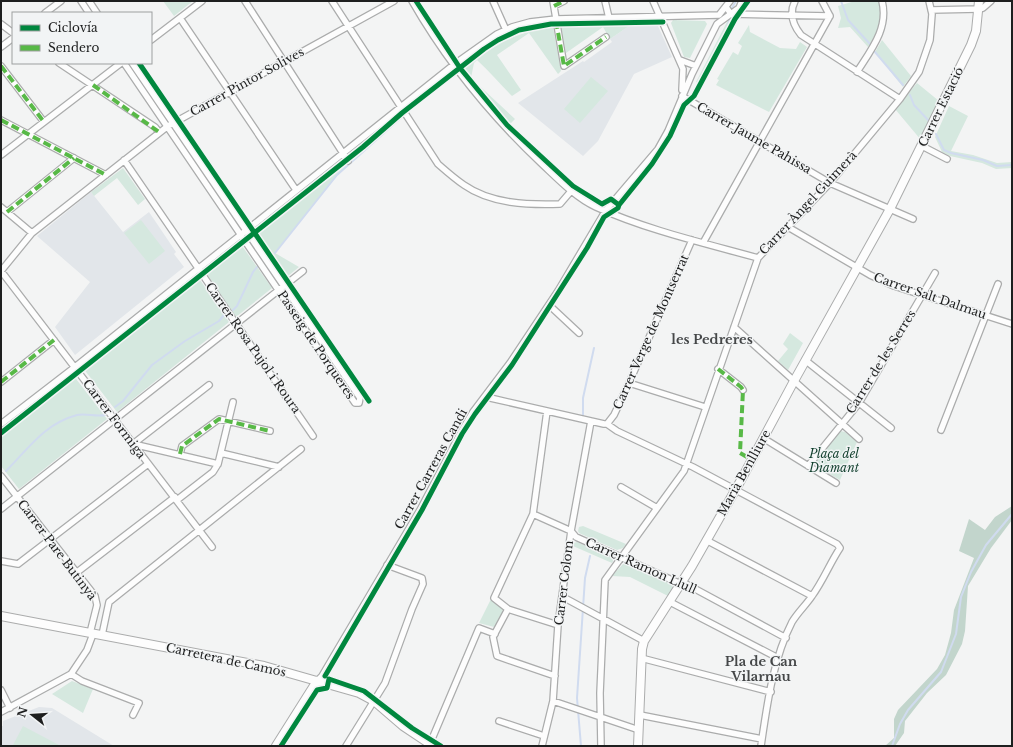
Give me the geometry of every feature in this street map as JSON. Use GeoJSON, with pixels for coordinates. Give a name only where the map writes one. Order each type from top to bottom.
{"type":"FeatureCollection","features":[{"type":"Feature","properties":{"kind":"street"},"geometry":{"type":"LineString","coordinates":[[46,12],[61,1]]}},
{"type":"Feature","properties":{"kind":"street"},"geometry":{"type":"LineString","coordinates":[[81,1],[89,12]]}},
{"type":"Feature","properties":{"kind":"street"},"geometry":{"type":"LineString","coordinates":[[89,1],[96,12]]}},
{"type":"Feature","properties":{"kind":"street"},"geometry":{"type":"LineString","coordinates":[[152,39],[202,1]]}},
{"type":"Feature","properties":{"kind":"street"},"geometry":{"type":"LineString","coordinates":[[245,1],[348,161]]}},
{"type":"Feature","properties":{"kind":"street"},"geometry":{"type":"LineString","coordinates":[[332,1],[438,164],[465,186],[478,193],[513,202],[538,204],[560,204],[572,190]]}},
{"type":"Feature","properties":{"kind":"street","name":"Carrer Pintor Solives"},"geometry":{"type":"LineString","coordinates":[[1,271],[32,233],[170,124],[394,1]]}},
{"type":"Feature","properties":{"kind":"street"},"geometry":{"type":"LineString","coordinates":[[412,1],[476,96],[503,126],[545,167],[572,190],[596,207],[634,222],[758,258]]}},
{"type":"Feature","properties":{"kind":"street"},"geometry":{"type":"LineString","coordinates":[[493,1],[506,30]]}},
{"type":"Feature","properties":{"kind":"street"},"geometry":{"type":"LineString","coordinates":[[564,1],[553,3],[564,66],[606,37]]}},
{"type":"Feature","properties":{"kind":"street"},"geometry":{"type":"LineString","coordinates":[[605,1],[609,18]]}},
{"type":"Feature","properties":{"kind":"street"},"geometry":{"type":"LineString","coordinates":[[653,1],[680,60],[684,80],[682,96]]}},
{"type":"Feature","properties":{"kind":"street"},"geometry":{"type":"LineString","coordinates":[[1,424],[75,367],[454,65],[472,51],[506,30],[530,22],[556,19],[716,15],[721,13],[726,8],[730,1]]}},
{"type":"Feature","properties":{"kind":"street"},"geometry":{"type":"LineString","coordinates":[[710,15],[717,24],[722,18],[739,8],[742,1]]}},
{"type":"Feature","properties":{"kind":"street"},"geometry":{"type":"LineString","coordinates":[[795,1],[792,15],[798,32],[815,45],[900,99]]}},
{"type":"Feature","properties":{"kind":"street"},"geometry":{"type":"LineString","coordinates":[[822,1],[830,16]]}},
{"type":"Feature","properties":{"kind":"street"},"geometry":{"type":"LineString","coordinates":[[857,72],[875,43],[883,26],[884,15],[882,1]]}},
{"type":"Feature","properties":{"kind":"street","name":"Carrer Àngel Guimerà"},"geometry":{"type":"LineString","coordinates":[[601,746],[599,717],[602,619],[605,580],[620,557],[684,471],[718,369],[758,258],[830,183],[900,99],[915,78],[925,58],[931,31],[931,10],[929,1]]}},
{"type":"Feature","properties":{"kind":"street"},"geometry":{"type":"LineString","coordinates":[[931,10],[979,5],[984,8],[991,1]]}},
{"type":"Feature","properties":{"kind":"street","name":"Carrer Estació"},"geometry":{"type":"LineString","coordinates":[[890,209],[971,45],[976,31],[979,5]]}},
{"type":"Feature","properties":{"kind":"street"},"geometry":{"type":"LineString","coordinates":[[726,8],[731,14]]}},
{"type":"Feature","properties":{"kind":"street"},"geometry":{"type":"LineString","coordinates":[[731,14],[830,16]]}},
{"type":"Feature","properties":{"kind":"street"},"geometry":{"type":"LineString","coordinates":[[703,243],[758,142],[815,45],[830,16]]}},
{"type":"Feature","properties":{"kind":"street"},"geometry":{"type":"LineString","coordinates":[[180,18],[296,190]]}},
{"type":"Feature","properties":{"kind":"street"},"geometry":{"type":"LineString","coordinates":[[1,24],[12,32]]}},
{"type":"Feature","properties":{"kind":"street","name":"Carrer Carreras Candi"},"geometry":{"type":"LineString","coordinates":[[317,681],[322,676],[420,510],[460,434],[510,364],[549,305],[606,210],[658,149],[668,131],[682,96],[717,24]]}},
{"type":"Feature","properties":{"kind":"street"},"geometry":{"type":"LineString","coordinates":[[1,47],[12,39]]}},
{"type":"Feature","properties":{"kind":"street"},"geometry":{"type":"LineString","coordinates":[[680,60],[696,66]]}},
{"type":"Feature","properties":{"kind":"street"},"geometry":{"type":"LineString","coordinates":[[61,64],[160,132]]}},
{"type":"Feature","properties":{"kind":"street"},"geometry":{"type":"LineString","coordinates":[[1,155],[122,64]]}},
{"type":"Feature","properties":{"kind":"street","name":"Passeig de Porqueres"},"geometry":{"type":"LineString","coordinates":[[124,64],[170,124],[246,230],[360,398],[360,403],[355,403],[241,234],[170,124],[133,64]]}},
{"type":"Feature","properties":{"kind":"street"},"geometry":{"type":"LineString","coordinates":[[1,66],[44,122]]}},
{"type":"Feature","properties":{"kind":"street","name":"Carrer Jaume Pahissa"},"geometry":{"type":"LineString","coordinates":[[682,96],[830,183],[913,219]]}},
{"type":"Feature","properties":{"kind":"street"},"geometry":{"type":"LineString","coordinates":[[1,120],[106,175]]}},
{"type":"Feature","properties":{"kind":"street"},"geometry":{"type":"LineString","coordinates":[[922,146],[947,159]]}},
{"type":"Feature","properties":{"kind":"street"},"geometry":{"type":"LineString","coordinates":[[7,212],[74,158]]}},
{"type":"Feature","properties":{"kind":"street","name":"Carrer Rosa Pujol i Roura"},"geometry":{"type":"LineString","coordinates":[[124,160],[313,436]]}},
{"type":"Feature","properties":{"kind":"street"},"geometry":{"type":"LineString","coordinates":[[1,207],[32,233]]}},
{"type":"Feature","properties":{"kind":"street","name":"Marià Benlliure"},"geometry":{"type":"LineString","coordinates":[[638,746],[641,658],[644,641],[681,584],[735,490],[805,360],[890,209]]}},
{"type":"Feature","properties":{"kind":"street","name":"Carrer Salt Dalmau"},"geometry":{"type":"LineString","coordinates":[[788,227],[857,268],[894,286],[1012,324]]}},
{"type":"Feature","properties":{"kind":"street","name":"Carrer Verge de Montserrat"},"geometry":{"type":"LineString","coordinates":[[607,424],[614,415],[629,383],[692,240]]}},
{"type":"Feature","properties":{"kind":"street","name":"Carrer Formiga"},"geometry":{"type":"LineString","coordinates":[[1,271],[212,547]]}},
{"type":"Feature","properties":{"kind":"street"},"geometry":{"type":"LineString","coordinates":[[1,509],[303,271]]}},
{"type":"Feature","properties":{"kind":"street","name":"Carrer de les Serres"},"geometry":{"type":"LineString","coordinates":[[808,466],[859,403],[935,273]]}},
{"type":"Feature","properties":{"kind":"street"},"geometry":{"type":"LineString","coordinates":[[941,430],[998,284]]}},
{"type":"Feature","properties":{"kind":"street"},"geometry":{"type":"LineString","coordinates":[[549,305],[579,333]]}},
{"type":"Feature","properties":{"kind":"street"},"geometry":{"type":"LineString","coordinates":[[734,327],[859,439]]}},
{"type":"Feature","properties":{"kind":"street"},"geometry":{"type":"LineString","coordinates":[[1,382],[54,340]]}},
{"type":"Feature","properties":{"kind":"street"},"geometry":{"type":"LineString","coordinates":[[805,360],[891,428]]}},
{"type":"Feature","properties":{"kind":"street"},"geometry":{"type":"LineString","coordinates":[[718,369],[741,386],[743,390]]}},
{"type":"Feature","properties":{"kind":"street"},"geometry":{"type":"LineString","coordinates":[[629,383],[705,407]]}},
{"type":"Feature","properties":{"kind":"street"},"geometry":{"type":"LineString","coordinates":[[134,444],[209,385]]}},
{"type":"Feature","properties":{"kind":"street"},"geometry":{"type":"LineString","coordinates":[[486,397],[607,424],[617,431],[687,464],[837,544],[840,548],[812,596],[803,605],[792,622],[778,658],[761,746]]}},
{"type":"Feature","properties":{"kind":"street"},"geometry":{"type":"LineString","coordinates":[[76,573],[213,472],[218,464],[233,402]]}},
{"type":"Feature","properties":{"kind":"street"},"geometry":{"type":"LineString","coordinates":[[547,411],[533,514],[494,598],[508,609],[558,625]]}},
{"type":"Feature","properties":{"kind":"street"},"geometry":{"type":"LineString","coordinates":[[180,454],[182,446],[219,419],[270,431]]}},
{"type":"Feature","properties":{"kind":"street","name":"Carrer Colom"},"geometry":{"type":"LineString","coordinates":[[542,746],[553,701],[558,625],[571,531],[592,421]]}},
{"type":"Feature","properties":{"kind":"street"},"geometry":{"type":"LineString","coordinates":[[763,438],[836,483]]}},
{"type":"Feature","properties":{"kind":"street"},"geometry":{"type":"LineString","coordinates":[[134,444],[218,464]]}},
{"type":"Feature","properties":{"kind":"street"},"geometry":{"type":"LineString","coordinates":[[102,635],[109,602],[302,449]]}},
{"type":"Feature","properties":{"kind":"street"},"geometry":{"type":"LineString","coordinates":[[221,453],[279,467]]}},
{"type":"Feature","properties":{"kind":"street"},"geometry":{"type":"LineString","coordinates":[[1,561],[18,564],[148,464]]}},
{"type":"Feature","properties":{"kind":"street","name":"Carrer Pare Butinyà"},"geometry":{"type":"LineString","coordinates":[[1,476],[95,596],[97,605]]}},
{"type":"Feature","properties":{"kind":"street"},"geometry":{"type":"LineString","coordinates":[[621,487],[657,508]]}},
{"type":"Feature","properties":{"kind":"street","name":"Carrer Ramon Llull"},"geometry":{"type":"LineString","coordinates":[[533,514],[571,531],[576,537],[681,584],[686,584],[786,638]]}},
{"type":"Feature","properties":{"kind":"street"},"geometry":{"type":"LineString","coordinates":[[706,540],[812,596]]}},
{"type":"Feature","properties":{"kind":"street"},"geometry":{"type":"LineString","coordinates":[[346,746],[384,683],[393,663],[412,609],[422,589],[422,578],[387,565]]}},
{"type":"Feature","properties":{"kind":"street"},"geometry":{"type":"LineString","coordinates":[[563,596],[644,641]]}},
{"type":"Feature","properties":{"kind":"street"},"geometry":{"type":"LineString","coordinates":[[670,602],[778,658]]}},
{"type":"Feature","properties":{"kind":"street"},"geometry":{"type":"LineString","coordinates":[[1,712],[71,674],[87,650],[97,605],[108,607]]}},
{"type":"Feature","properties":{"kind":"street"},"geometry":{"type":"LineString","coordinates":[[508,609],[493,637],[497,656],[555,676]]}},
{"type":"Feature","properties":{"kind":"street","name":"Carretera de Camós"},"geometry":{"type":"LineString","coordinates":[[1,616],[264,666],[365,695],[403,726],[430,745]]}},
{"type":"Feature","properties":{"kind":"street"},"geometry":{"type":"LineString","coordinates":[[430,745],[479,628],[495,634]]}},
{"type":"Feature","properties":{"kind":"street"},"geometry":{"type":"LineString","coordinates":[[641,658],[771,692]]}},
{"type":"Feature","properties":{"kind":"street"},"geometry":{"type":"LineString","coordinates":[[71,674],[82,681],[139,703],[133,715]]}},
{"type":"Feature","properties":{"kind":"street"},"geometry":{"type":"LineString","coordinates":[[279,745],[317,681]]}},
{"type":"Feature","properties":{"kind":"street"},"geometry":{"type":"LineString","coordinates":[[1,690],[10,708]]}},
{"type":"Feature","properties":{"kind":"street"},"geometry":{"type":"LineString","coordinates":[[553,701],[639,730]]}},
{"type":"Feature","properties":{"kind":"street"},"geometry":{"type":"LineString","coordinates":[[640,715],[762,739]]}},
{"type":"Feature","properties":{"kind":"street"},"geometry":{"type":"LineString","coordinates":[[499,721],[544,736]]}},
{"type":"Feature","properties":{"kind":"shaded area"},"geometry":{"type":"Polygon","coordinates":[[[632,24],[657,24],[672,57],[634,74],[598,141],[583,156],[518,103],[583,61],[584,62],[612,42],[610,39],[632,24]]]}},
{"type":"Feature","properties":{"kind":"shaded area"},"geometry":{"type":"Polygon","coordinates":[[[91,192],[123,232],[149,212],[176,252],[174,254],[184,267],[75,355],[55,327],[90,282],[37,236],[91,192]]]}},
{"type":"Feature","properties":{"kind":"shaded area"},"geometry":{"type":"Polygon","coordinates":[[[39,707],[52,708],[114,746],[1,746],[1,726],[3,726],[3,721],[39,707]]]}},
{"type":"Feature","properties":{"kind":"green space"},"geometry":{"type":"Polygon","coordinates":[[[163,1],[193,1],[174,16],[163,1]]]}},
{"type":"Feature","properties":{"kind":"green space"},"geometry":{"type":"Polygon","coordinates":[[[855,1],[879,1],[879,25],[868,47],[850,27],[838,28],[841,18],[838,6],[855,1]]]}},
{"type":"Feature","properties":{"kind":"green space"},"geometry":{"type":"Polygon","coordinates":[[[673,20],[705,21],[707,24],[690,58],[684,57],[671,23],[673,20]]]}},
{"type":"Feature","properties":{"kind":"green space"},"geometry":{"type":"Polygon","coordinates":[[[728,20],[733,20],[699,84],[696,82],[728,20]]]}},
{"type":"Feature","properties":{"kind":"green space"},"geometry":{"type":"Polygon","coordinates":[[[632,24],[610,39],[603,27],[566,53],[561,25],[632,24]]]}},
{"type":"Feature","properties":{"kind":"green space"},"geometry":{"type":"Polygon","coordinates":[[[749,25],[750,32],[780,48],[796,49],[800,42],[807,47],[769,112],[716,85],[719,80],[717,79],[733,52],[738,55],[742,46],[738,43],[749,25]]]}},
{"type":"Feature","properties":{"kind":"green space"},"geometry":{"type":"Polygon","coordinates":[[[553,27],[561,71],[558,74],[529,33],[497,55],[521,90],[512,96],[477,60],[474,63],[471,78],[515,119],[509,125],[464,71],[465,68],[506,40],[527,32],[553,27]]]}},
{"type":"Feature","properties":{"kind":"green space"},"geometry":{"type":"Polygon","coordinates":[[[882,40],[911,76],[903,87],[875,52],[882,40]]]}},
{"type":"Feature","properties":{"kind":"green space"},"geometry":{"type":"Polygon","coordinates":[[[591,77],[608,91],[580,123],[564,109],[591,77]]]}},
{"type":"Feature","properties":{"kind":"green space"},"geometry":{"type":"Polygon","coordinates":[[[917,83],[939,101],[921,140],[895,109],[917,83]]]}},
{"type":"Feature","properties":{"kind":"green space"},"geometry":{"type":"Polygon","coordinates":[[[949,106],[968,116],[951,151],[973,155],[997,163],[1012,162],[1012,168],[996,169],[982,163],[950,156],[942,152],[935,137],[949,106]]]}},
{"type":"Feature","properties":{"kind":"green space"},"geometry":{"type":"Polygon","coordinates":[[[385,131],[337,175],[275,253],[299,267],[288,276],[258,232],[385,131]]]}},
{"type":"Feature","properties":{"kind":"green space"},"geometry":{"type":"Polygon","coordinates":[[[123,168],[145,199],[138,205],[117,178],[94,196],[91,192],[123,168]]]}},
{"type":"Feature","properties":{"kind":"green space"},"geometry":{"type":"Polygon","coordinates":[[[141,220],[165,251],[149,264],[124,233],[141,220]]]}},
{"type":"Feature","properties":{"kind":"green space"},"geometry":{"type":"Polygon","coordinates":[[[240,243],[272,288],[236,317],[205,271],[240,243]]]}},
{"type":"Feature","properties":{"kind":"green space"},"geometry":{"type":"Polygon","coordinates":[[[198,277],[229,322],[117,412],[83,368],[198,277]]]}},
{"type":"Feature","properties":{"kind":"green space"},"geometry":{"type":"Polygon","coordinates":[[[790,333],[803,343],[788,370],[778,361],[788,349],[783,344],[790,333]]]}},
{"type":"Feature","properties":{"kind":"green space"},"geometry":{"type":"Polygon","coordinates":[[[73,375],[107,419],[19,489],[1,466],[1,431],[73,375]]]}},
{"type":"Feature","properties":{"kind":"green space","name":"Plaça del Diamant"},"geometry":{"type":"Polygon","coordinates":[[[840,431],[845,432],[857,442],[840,480],[816,466],[816,462],[840,431]]]}},
{"type":"Feature","properties":{"kind":"green space"},"geometry":{"type":"Polygon","coordinates":[[[1012,506],[1012,520],[991,548],[968,586],[965,631],[962,644],[946,675],[927,693],[905,721],[904,733],[895,746],[885,746],[894,738],[894,719],[898,710],[937,669],[945,655],[951,633],[954,610],[974,558],[959,551],[969,519],[985,530],[995,517],[1012,506]]]}},
{"type":"Feature","properties":{"kind":"green space"},"geometry":{"type":"Polygon","coordinates":[[[583,526],[626,544],[623,548],[617,550],[579,533],[579,527],[583,526]]]}},
{"type":"Feature","properties":{"kind":"green space"},"geometry":{"type":"Polygon","coordinates":[[[577,542],[612,557],[612,563],[573,546],[574,543],[577,542]]]}},
{"type":"Feature","properties":{"kind":"green space"},"geometry":{"type":"Polygon","coordinates":[[[623,564],[627,564],[672,584],[673,588],[668,596],[630,577],[612,576],[623,564]]]}},
{"type":"Feature","properties":{"kind":"green space"},"geometry":{"type":"Polygon","coordinates":[[[491,599],[502,609],[503,612],[494,627],[479,623],[491,599]]]}},
{"type":"Feature","properties":{"kind":"green space"},"geometry":{"type":"Polygon","coordinates":[[[72,681],[93,689],[83,713],[52,694],[72,681]]]}},
{"type":"Feature","properties":{"kind":"green space"},"geometry":{"type":"Polygon","coordinates":[[[23,726],[59,745],[59,746],[13,745],[23,726]]]}},
{"type":"Feature","properties":{"kind":"waterway"},"geometry":{"type":"LineString","coordinates":[[732,8],[736,1]]}},
{"type":"Feature","properties":{"kind":"waterway"},"geometry":{"type":"LineString","coordinates":[[841,1],[848,20],[870,44]]}},
{"type":"Feature","properties":{"kind":"waterway"},"geometry":{"type":"LineString","coordinates":[[699,83],[725,34],[730,19]]}},
{"type":"Feature","properties":{"kind":"waterway"},"geometry":{"type":"LineString","coordinates":[[875,52],[903,85]]}},
{"type":"Feature","properties":{"kind":"waterway"},"geometry":{"type":"LineString","coordinates":[[910,95],[914,105],[929,121]]}},
{"type":"Feature","properties":{"kind":"waterway"},"geometry":{"type":"LineString","coordinates":[[275,253],[337,175],[403,116]]}},
{"type":"Feature","properties":{"kind":"waterway"},"geometry":{"type":"LineString","coordinates":[[936,134],[944,150],[951,153],[983,160],[997,166],[1012,165]]}},
{"type":"Feature","properties":{"kind":"waterway"},"geometry":{"type":"LineString","coordinates":[[233,310],[237,306],[253,272],[257,267]]}},
{"type":"Feature","properties":{"kind":"waterway"},"geometry":{"type":"LineString","coordinates":[[115,407],[123,401],[152,365],[185,341],[219,321],[224,315]]}},
{"type":"Feature","properties":{"kind":"waterway"},"geometry":{"type":"LineString","coordinates":[[583,415],[583,398],[594,348]]}},
{"type":"Feature","properties":{"kind":"waterway"},"geometry":{"type":"LineString","coordinates":[[6,471],[38,438],[55,424],[77,415],[105,415]]}},
{"type":"Feature","properties":{"kind":"waterway"},"geometry":{"type":"LineString","coordinates":[[892,746],[900,724],[908,710],[941,672],[956,634],[961,597],[971,572],[986,545],[1012,514]]}},
{"type":"Feature","properties":{"kind":"waterway"},"geometry":{"type":"LineString","coordinates":[[581,746],[577,698],[585,578],[590,556]]}},
{"type":"Feature","properties":{"kind":"marked path"},"geometry":{"type":"LineString","coordinates":[[554,6],[564,1]]}},
{"type":"Feature","properties":{"kind":"marked path"},"geometry":{"type":"LineString","coordinates":[[556,21],[564,66],[606,37]]}},
{"type":"Feature","properties":{"kind":"marked path"},"geometry":{"type":"LineString","coordinates":[[1,66],[44,122]]}},
{"type":"Feature","properties":{"kind":"marked path"},"geometry":{"type":"LineString","coordinates":[[93,85],[159,132]]}},
{"type":"Feature","properties":{"kind":"marked path"},"geometry":{"type":"LineString","coordinates":[[1,120],[106,175]]}},
{"type":"Feature","properties":{"kind":"marked path"},"geometry":{"type":"LineString","coordinates":[[7,212],[74,158]]}},
{"type":"Feature","properties":{"kind":"marked path"},"geometry":{"type":"LineString","coordinates":[[1,382],[54,340]]}},
{"type":"Feature","properties":{"kind":"marked path"},"geometry":{"type":"LineString","coordinates":[[718,369],[743,390],[740,453],[752,460]]}},
{"type":"Feature","properties":{"kind":"marked path"},"geometry":{"type":"LineString","coordinates":[[180,454],[182,446],[219,419],[270,431]]}},
{"type":"Feature","properties":{"kind":"cycle path"},"geometry":{"type":"LineString","coordinates":[[416,1],[460,68],[507,125],[573,186],[602,204],[611,199],[619,205]]}},
{"type":"Feature","properties":{"kind":"cycle path"},"geometry":{"type":"LineString","coordinates":[[325,676],[422,510],[462,434],[475,414],[512,365],[587,248],[604,217],[618,208],[652,164],[670,136],[684,105],[694,96],[735,19],[748,1]]}},
{"type":"Feature","properties":{"kind":"cycle path"},"geometry":{"type":"LineString","coordinates":[[1,433],[363,147],[402,113],[484,49],[498,40],[519,30],[551,24],[663,22]]}},
{"type":"Feature","properties":{"kind":"cycle path"},"geometry":{"type":"LineString","coordinates":[[140,64],[369,401]]}},
{"type":"Feature","properties":{"kind":"cycle path"},"geometry":{"type":"LineString","coordinates":[[281,746],[317,690],[327,688],[329,679],[364,691],[412,728],[441,746]]}},
{"type":"Feature","properties":{"kind":"district","name":"les Pedreres"},"geometry":{"type":"Point","coordinates":[712,339]}},
{"type":"Feature","properties":{"kind":"district","name":"Pla de Can Vilarnau"},"geometry":{"type":"Point","coordinates":[761,668]}}]}
